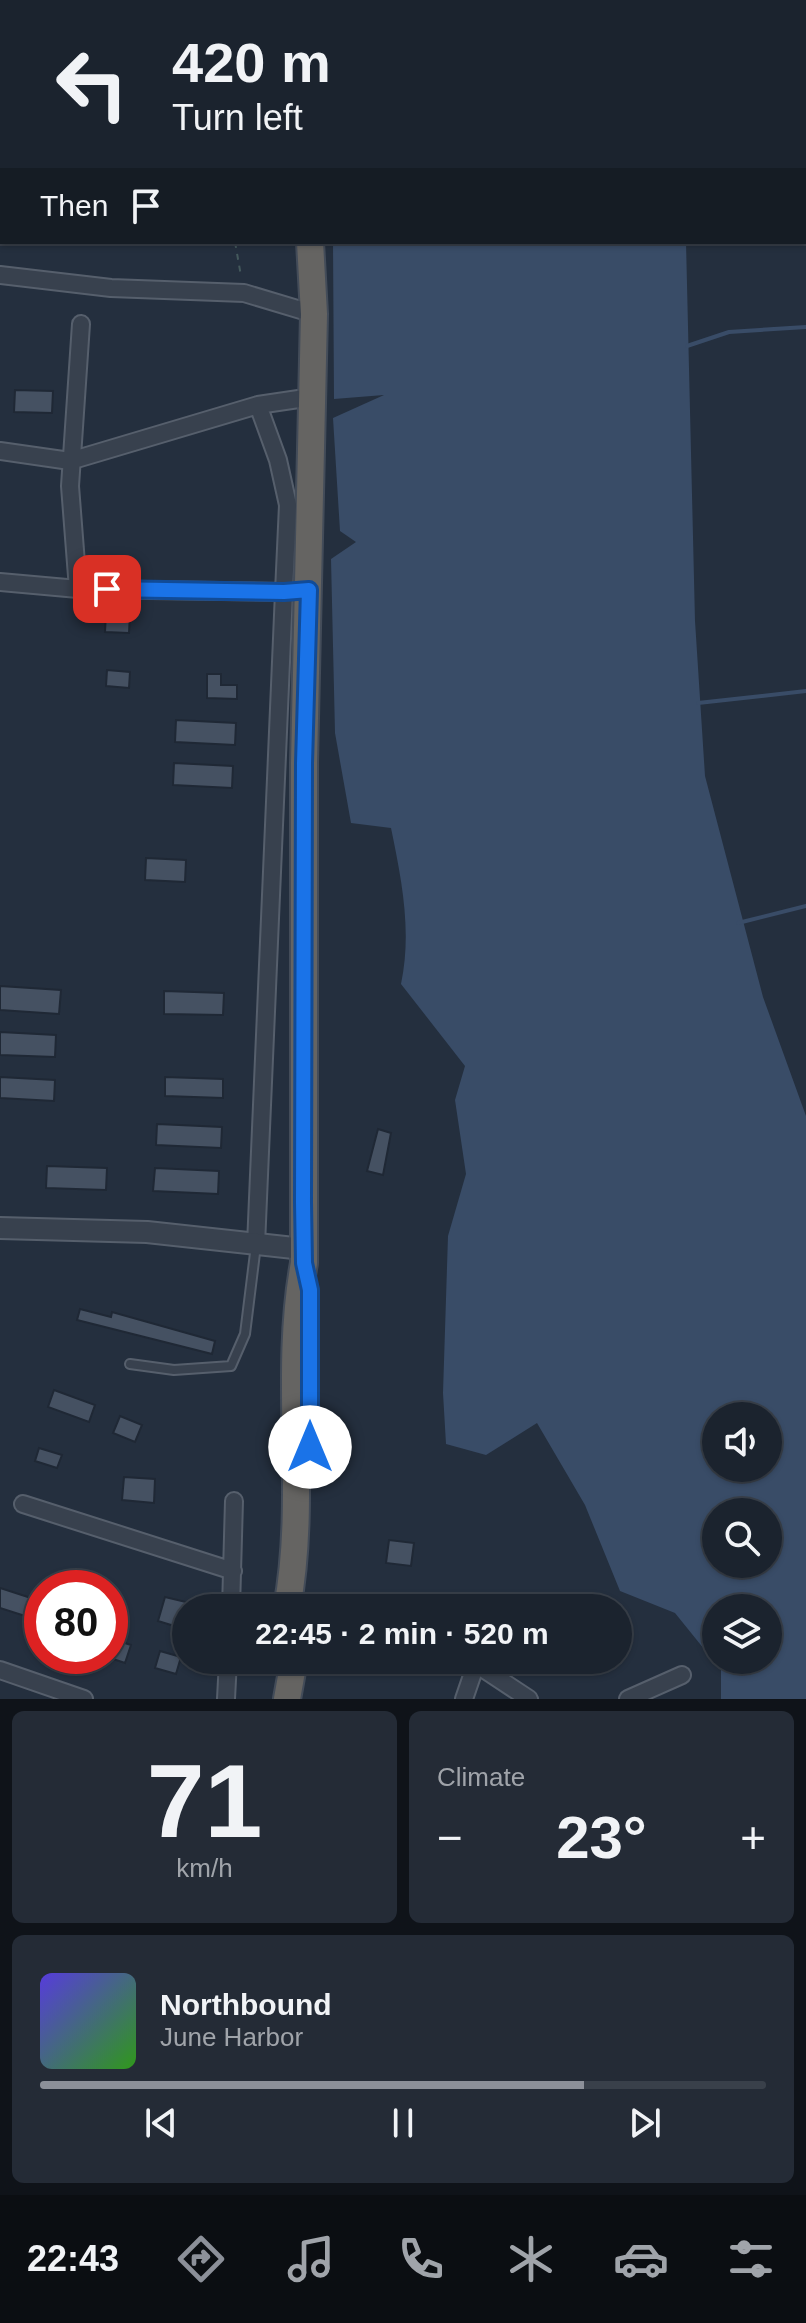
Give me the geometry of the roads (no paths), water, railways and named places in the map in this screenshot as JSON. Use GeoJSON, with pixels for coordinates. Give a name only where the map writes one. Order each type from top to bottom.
{"type":"FeatureCollection","features":[{"type":"Feature","properties":{"kind":"highway"},"geometry":{"type":"LineString","coordinates":[[288,1594],[296,1477],[298,1295],[304,1256],[304,763],[296,591],[312,397],[314,314],[310,244]]}},
{"type":"Feature","properties":{"kind":"highway"},"geometry":{"type":"LineString","coordinates":[[302,1594],[310,1478],[310,1290],[304,1256]]}},
{"type":"Feature","properties":{"kind":"highway"},"geometry":{"type":"LineString","coordinates":[[270,1699],[275,1674]]}},
{"type":"Feature","properties":{"kind":"highway"},"geometry":{"type":"LineString","coordinates":[[287,1699],[291,1674]]}},
{"type":"Feature","properties":{"kind":"street"},"geometry":{"type":"LineString","coordinates":[[0,275],[111,288],[244,293],[314,314]]}},
{"type":"Feature","properties":{"kind":"street"},"geometry":{"type":"LineString","coordinates":[[78,589],[70,461],[81,324]]}},
{"type":"Feature","properties":{"kind":"street"},"geometry":{"type":"LineString","coordinates":[[0,451],[70,461],[258,405],[312,397]]}},
{"type":"Feature","properties":{"kind":"street"},"geometry":{"type":"LineString","coordinates":[[256,1245],[296,591],[288,505],[278,460],[258,405]]}},
{"type":"Feature","properties":{"kind":"street"},"geometry":{"type":"LineString","coordinates":[[0,582],[78,589],[296,591]]}},
{"type":"Feature","properties":{"kind":"street"},"geometry":{"type":"LineString","coordinates":[[0,1228],[147,1232],[256,1245],[304,1256]]}},
{"type":"Feature","properties":{"kind":"street"},"geometry":{"type":"LineString","coordinates":[[232,1594],[234,1501]]}},
{"type":"Feature","properties":{"kind":"street"},"geometry":{"type":"LineString","coordinates":[[23,1504],[233,1571]]}},
{"type":"Feature","properties":{"kind":"street"},"geometry":{"type":"LineString","coordinates":[[0,1670],[84,1699]]}},
{"type":"Feature","properties":{"kind":"street"},"geometry":{"type":"LineString","coordinates":[[226,1699],[227,1674]]}},
{"type":"Feature","properties":{"kind":"street"},"geometry":{"type":"LineString","coordinates":[[464,1699],[473,1674]]}},
{"type":"Feature","properties":{"kind":"street"},"geometry":{"type":"LineString","coordinates":[[491,1674],[529,1699]]}},
{"type":"Feature","properties":{"kind":"street"},"geometry":{"type":"LineString","coordinates":[[628,1699],[682,1675]]}},
{"type":"Feature","properties":{"kind":"lane"},"geometry":{"type":"LineString","coordinates":[[130,1364],[174,1370],[231,1366],[245,1334],[256,1245]]}},
{"type":"Feature","properties":{"kind":"water"},"geometry":{"type":"Polygon","coordinates":[[[333,244],[686,244],[695,621],[705,776],[763,997],[806,1116],[806,1699],[721,1699],[721,1674],[782,1674],[782,1594],[702,1594],[702,1646],[675,1613],[620,1591],[585,1505],[537,1423],[486,1455],[446,1444],[443,1393],[448,1236],[466,1174],[455,1100],[465,1066],[401,984],[406,926],[391,828],[351,823],[335,733],[331,559],[356,542],[340,531],[333,418],[384,395],[334,399],[333,244]]]}},
{"type":"Feature","properties":{"kind":"waterway"},"geometry":{"type":"LineString","coordinates":[[687,346],[729,332],[806,327]]}},
{"type":"Feature","properties":{"kind":"waterway"},"geometry":{"type":"LineString","coordinates":[[698,703],[806,691]]}},
{"type":"Feature","properties":{"kind":"waterway"},"geometry":{"type":"LineString","coordinates":[[738,923],[806,906]]}}]}
